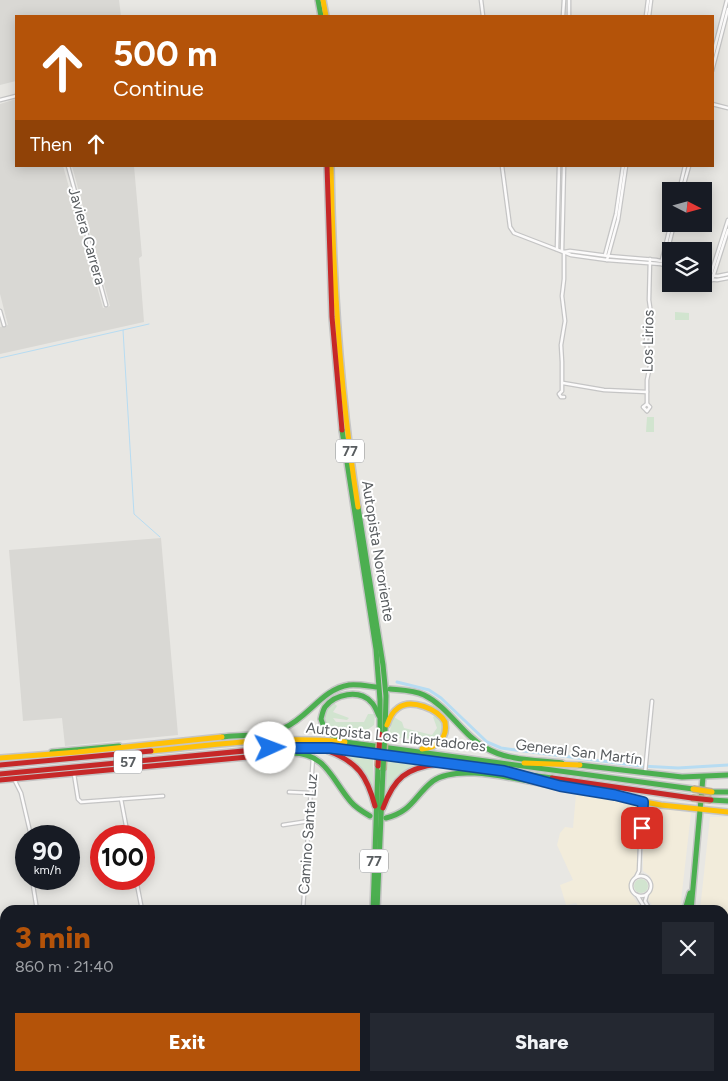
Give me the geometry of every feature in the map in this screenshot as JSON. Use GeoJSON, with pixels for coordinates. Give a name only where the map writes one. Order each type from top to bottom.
{"type":"FeatureCollection","features":[{"type":"Feature","properties":{"kind":"main road"},"geometry":{"type":"LineString","coordinates":[[318,0],[321,15]]}},
{"type":"Feature","properties":{"kind":"main road"},"geometry":{"type":"LineString","coordinates":[[323,0],[326,15]]}},
{"type":"Feature","properties":{"kind":"main road","name":"Autopista Nororiente"},"geometry":{"type":"LineString","coordinates":[[327,167],[328,265],[334,353],[345,453],[378,657],[382,734]]}},
{"type":"Feature","properties":{"kind":"main road","name":"Autopista Nororiente"},"geometry":{"type":"LineString","coordinates":[[332,167],[333,279],[340,366],[349,447],[383,665],[386,696],[382,734],[383,819],[377,905]]}},
{"type":"Feature","properties":{"kind":"main road"},"geometry":{"type":"LineString","coordinates":[[0,758],[278,731],[296,723],[331,692],[339,688],[352,685],[376,687]]}},
{"type":"Feature","properties":{"kind":"main road","name":"General San Martín"},"geometry":{"type":"LineString","coordinates":[[390,689],[426,696],[478,743],[492,752],[682,777],[728,775]]}},
{"type":"Feature","properties":{"kind":"main road"},"geometry":{"type":"LineString","coordinates":[[344,741],[331,735],[322,722],[324,708],[332,700],[355,694],[366,697],[376,706],[380,724]]}},
{"type":"Feature","properties":{"kind":"main road"},"geometry":{"type":"LineString","coordinates":[[382,734],[390,715],[400,706],[411,704],[436,711],[442,717],[445,725],[443,739],[434,747],[415,751]]}},
{"type":"Feature","properties":{"kind":"main road","name":"Autopista Los Libertadores"},"geometry":{"type":"LineString","coordinates":[[0,765],[263,740],[306,739],[344,741],[712,792],[728,792]]}},
{"type":"Feature","properties":{"kind":"main road"},"geometry":{"type":"LineString","coordinates":[[318,748],[340,755],[359,768],[369,784],[376,813]]}},
{"type":"Feature","properties":{"kind":"main road","name":"Autopista Los Libertadores"},"geometry":{"type":"LineString","coordinates":[[0,774],[263,749],[318,748],[504,771],[692,798],[728,801]]}},
{"type":"Feature","properties":{"kind":"main road"},"geometry":{"type":"LineString","coordinates":[[0,780],[280,754],[302,754],[313,757],[326,767],[352,805],[370,816]]}},
{"type":"Feature","properties":{"kind":"main road"},"geometry":{"type":"LineString","coordinates":[[507,763],[580,765]]}},
{"type":"Feature","properties":{"kind":"main road"},"geometry":{"type":"LineString","coordinates":[[450,764],[420,766],[401,776],[394,783],[387,797],[383,819],[406,811],[433,782],[439,777],[450,773],[467,773],[560,786],[644,803],[728,812]]}},
{"type":"Feature","properties":{"kind":"main road","name":"Autopista Nororiente"},"geometry":{"type":"LineString","coordinates":[[372,905],[376,813],[381,768]]}},
{"type":"Feature","properties":{"kind":"main road"},"geometry":{"type":"LineString","coordinates":[[504,771],[560,786]]}},
{"type":"Feature","properties":{"kind":"main road"},"geometry":{"type":"LineString","coordinates":[[691,905],[703,777]]}},
{"type":"Feature","properties":{"kind":"main road"},"geometry":{"type":"LineString","coordinates":[[687,905],[692,888]]}},
{"type":"Feature","properties":{"kind":"street"},"geometry":{"type":"LineString","coordinates":[[481,0],[483,15]]}},
{"type":"Feature","properties":{"kind":"street"},"geometry":{"type":"LineString","coordinates":[[564,0],[564,15]]}},
{"type":"Feature","properties":{"kind":"street"},"geometry":{"type":"LineString","coordinates":[[568,15],[569,0]]}},
{"type":"Feature","properties":{"kind":"street"},"geometry":{"type":"LineString","coordinates":[[647,15],[650,0]]}},
{"type":"Feature","properties":{"kind":"street"},"geometry":{"type":"LineString","coordinates":[[714,56],[727,0]]}},
{"type":"Feature","properties":{"kind":"street"},"geometry":{"type":"LineString","coordinates":[[714,57],[728,9]]}},
{"type":"Feature","properties":{"kind":"street"},"geometry":{"type":"LineString","coordinates":[[0,100],[15,96]]}},
{"type":"Feature","properties":{"kind":"street"},"geometry":{"type":"LineString","coordinates":[[714,104],[728,108]]}},
{"type":"Feature","properties":{"kind":"street","name":"Javiera Carrera"},"geometry":{"type":"LineString","coordinates":[[68,167],[106,305]]}},
{"type":"Feature","properties":{"kind":"street"},"geometry":{"type":"LineString","coordinates":[[502,167],[512,230],[516,234],[570,255],[605,260],[650,261]]}},
{"type":"Feature","properties":{"kind":"street"},"geometry":{"type":"LineString","coordinates":[[556,249],[559,167]]}},
{"type":"Feature","properties":{"kind":"street"},"geometry":{"type":"LineString","coordinates":[[562,391],[560,348],[566,321],[562,296],[564,279],[564,167]]}},
{"type":"Feature","properties":{"kind":"street"},"geometry":{"type":"LineString","coordinates":[[605,260],[619,216],[625,167]]}},
{"type":"Feature","properties":{"kind":"street"},"geometry":{"type":"LineString","coordinates":[[683,182],[687,167]]}},
{"type":"Feature","properties":{"kind":"street"},"geometry":{"type":"LineString","coordinates":[[712,276],[728,220]]}},
{"type":"Feature","properties":{"kind":"street"},"geometry":{"type":"LineString","coordinates":[[712,276],[728,230]]}},
{"type":"Feature","properties":{"kind":"street"},"geometry":{"type":"LineString","coordinates":[[563,251],[662,263]]}},
{"type":"Feature","properties":{"kind":"street","name":"Los Lirios"},"geometry":{"type":"LineString","coordinates":[[647,404],[650,366],[646,340],[650,314],[650,261]]}},
{"type":"Feature","properties":{"kind":"street"},"geometry":{"type":"LineString","coordinates":[[712,276],[728,274]]}},
{"type":"Feature","properties":{"kind":"street"},"geometry":{"type":"LineString","coordinates":[[712,280],[728,278]]}},
{"type":"Feature","properties":{"kind":"street"},"geometry":{"type":"LineString","coordinates":[[0,311],[4,325]]}},
{"type":"Feature","properties":{"kind":"street","name":"Los Lirios"},"geometry":{"type":"LineString","coordinates":[[562,383],[610,391],[647,392]]}},
{"type":"Feature","properties":{"kind":"street"},"geometry":{"type":"LineString","coordinates":[[645,773],[652,701]]}},
{"type":"Feature","properties":{"kind":"street","name":"Camino Santa Luz"},"geometry":{"type":"LineString","coordinates":[[303,905],[313,757]]}},
{"type":"Feature","properties":{"kind":"street"},"geometry":{"type":"LineString","coordinates":[[74,774],[78,799],[80,801],[163,796]]}},
{"type":"Feature","properties":{"kind":"street"},"geometry":{"type":"LineString","coordinates":[[14,779],[21,793],[28,825]]}},
{"type":"Feature","properties":{"kind":"street"},"geometry":{"type":"LineString","coordinates":[[289,792],[311,793]]}},
{"type":"Feature","properties":{"kind":"street"},"geometry":{"type":"LineString","coordinates":[[121,799],[126,825]]}},
{"type":"Feature","properties":{"kind":"street"},"geometry":{"type":"LineString","coordinates":[[644,803],[640,869],[650,883],[650,889],[645,901],[647,905]]}},
{"type":"Feature","properties":{"kind":"street"},"geometry":{"type":"LineString","coordinates":[[283,825],[309,821]]}},
{"type":"Feature","properties":{"kind":"street"},"geometry":{"type":"LineString","coordinates":[[640,869],[631,886],[643,905]]}},
{"type":"Feature","properties":{"kind":"street"},"geometry":{"type":"LineString","coordinates":[[636,877],[644,877]]}},
{"type":"Feature","properties":{"kind":"street"},"geometry":{"type":"LineString","coordinates":[[34,890],[36,905]]}},
{"type":"Feature","properties":{"kind":"street"},"geometry":{"type":"LineString","coordinates":[[138,890],[141,905]]}},
{"type":"Feature","properties":{"kind":"street"},"geometry":{"type":"LineString","coordinates":[[636,894],[647,894]]}},
{"type":"Feature","properties":{"kind":"shaded area"},"geometry":{"type":"Polygon","coordinates":[[[0,0],[119,0],[121,15],[15,15],[15,81],[0,85],[0,0]]]}},
{"type":"Feature","properties":{"kind":"shaded area"},"geometry":{"type":"Polygon","coordinates":[[[15,99],[15,167],[63,167],[103,308],[110,306],[72,167],[134,167],[142,256],[139,258],[144,322],[0,354],[0,327],[8,325],[0,294],[0,104],[15,99]]]}},
{"type":"Feature","properties":{"kind":"shaded area"},"geometry":{"type":"Polygon","coordinates":[[[161,538],[178,735],[65,746],[62,718],[23,721],[9,550],[161,538]]]}},
{"type":"Feature","properties":{"kind":"shaded area"},"geometry":{"type":"Polygon","coordinates":[[[576,794],[639,803],[641,805],[637,839],[637,870],[630,884],[632,895],[639,905],[577,905],[576,903],[566,905],[560,885],[573,880],[557,845],[560,833],[565,827],[573,828],[576,794]]]}},
{"type":"Feature","properties":{"kind":"shaded area"},"geometry":{"type":"Polygon","coordinates":[[[649,806],[691,813],[681,905],[652,905],[648,899],[653,884],[650,876],[643,871],[643,851],[649,806]]]}},
{"type":"Feature","properties":{"kind":"shaded area"},"geometry":{"type":"Polygon","coordinates":[[[710,817],[728,817],[728,905],[701,905],[710,817]]]}},
{"type":"Feature","properties":{"kind":"green space"},"geometry":{"type":"Polygon","coordinates":[[[675,312],[689,313],[689,320],[675,320],[675,312]]]}},
{"type":"Feature","properties":{"kind":"green space"},"geometry":{"type":"Polygon","coordinates":[[[647,417],[654,417],[654,432],[646,432],[647,417]]]}},
{"type":"Feature","properties":{"kind":"green space"},"geometry":{"type":"Polygon","coordinates":[[[334,703],[337,706],[333,712],[349,718],[347,720],[333,718],[336,722],[364,722],[368,714],[375,714],[374,725],[367,730],[343,727],[330,728],[324,721],[324,718],[328,708],[334,703]]]}},
{"type":"Feature","properties":{"kind":"green space"},"geometry":{"type":"Polygon","coordinates":[[[436,715],[441,721],[443,728],[442,735],[437,741],[389,737],[392,718],[394,717],[402,722],[404,728],[432,735],[437,728],[433,717],[436,715]]]}},
{"type":"Feature","properties":{"kind":"green space"},"geometry":{"type":"Polygon","coordinates":[[[337,752],[373,758],[373,788],[360,767],[337,752]]]}},
{"type":"Feature","properties":{"kind":"green space"},"geometry":{"type":"Polygon","coordinates":[[[387,759],[429,764],[415,767],[403,773],[393,782],[387,795],[384,796],[387,759]]]}},
{"type":"Feature","properties":{"kind":"green space"},"geometry":{"type":"Polygon","coordinates":[[[641,879],[646,881],[648,886],[646,891],[641,893],[636,891],[634,886],[636,881],[641,879]]]}},
{"type":"Feature","properties":{"kind":"waterway"},"geometry":{"type":"LineString","coordinates":[[149,324],[123,330],[134,514],[160,537]]}},
{"type":"Feature","properties":{"kind":"waterway"},"geometry":{"type":"LineString","coordinates":[[0,358],[123,330]]}},
{"type":"Feature","properties":{"kind":"waterway"},"geometry":{"type":"LineString","coordinates":[[397,682],[429,690],[441,698],[487,742],[501,748],[641,766],[678,768],[728,765]]}},
{"type":"Feature","properties":{"kind":"traffic: fast"},"geometry":{"type":"LineString","coordinates":[[318,0],[321,15]]}},
{"type":"Feature","properties":{"kind":"traffic: fast"},"geometry":{"type":"LineString","coordinates":[[342,430],[376,649],[380,700],[380,734]]}},
{"type":"Feature","properties":{"kind":"traffic: fast"},"geometry":{"type":"LineString","coordinates":[[358,507],[383,665],[386,696],[385,733]]}},
{"type":"Feature","properties":{"kind":"traffic: fast"},"geometry":{"type":"LineString","coordinates":[[222,737],[277,731],[293,723],[323,698],[339,688],[349,685],[376,687]]}},
{"type":"Feature","properties":{"kind":"traffic: fast"},"geometry":{"type":"LineString","coordinates":[[390,689],[416,692],[433,700],[477,742],[495,752],[523,759],[562,763]]}},
{"type":"Feature","properties":{"kind":"traffic: fast"},"geometry":{"type":"LineString","coordinates":[[340,740],[325,730],[321,719],[325,707],[335,699],[347,695],[360,695],[372,703],[379,716]]}},
{"type":"Feature","properties":{"kind":"traffic: fast"},"geometry":{"type":"LineString","coordinates":[[383,770],[385,733]]}},
{"type":"Feature","properties":{"kind":"traffic: fast"},"geometry":{"type":"LineString","coordinates":[[345,742],[693,789]]}},
{"type":"Feature","properties":{"kind":"traffic: fast"},"geometry":{"type":"LineString","coordinates":[[52,752],[119,746]]}},
{"type":"Feature","properties":{"kind":"traffic: fast"},"geometry":{"type":"LineString","coordinates":[[276,748],[307,747],[370,753],[552,778]]}},
{"type":"Feature","properties":{"kind":"traffic: fast"},"geometry":{"type":"LineString","coordinates":[[292,753],[304,754],[321,763],[353,804],[370,816]]}},
{"type":"Feature","properties":{"kind":"traffic: fast"},"geometry":{"type":"LineString","coordinates":[[579,765],[682,777],[728,775]]}},
{"type":"Feature","properties":{"kind":"traffic: fast"},"geometry":{"type":"LineString","coordinates":[[373,905],[378,766]]}},
{"type":"Feature","properties":{"kind":"traffic: fast"},"geometry":{"type":"LineString","coordinates":[[377,905],[383,770]]}},
{"type":"Feature","properties":{"kind":"traffic: fast"},"geometry":{"type":"LineString","coordinates":[[386,818],[408,807],[433,781],[457,773],[488,774],[546,784]]}},
{"type":"Feature","properties":{"kind":"traffic: fast"},"geometry":{"type":"LineString","coordinates":[[522,776],[560,786]]}},
{"type":"Feature","properties":{"kind":"traffic: fast"},"geometry":{"type":"LineString","coordinates":[[691,905],[703,777]]}},
{"type":"Feature","properties":{"kind":"traffic: fast"},"geometry":{"type":"LineString","coordinates":[[712,792],[728,792]]}},
{"type":"Feature","properties":{"kind":"traffic: fast"},"geometry":{"type":"LineString","coordinates":[[711,800],[728,801]]}},
{"type":"Feature","properties":{"kind":"traffic: fast"},"geometry":{"type":"LineString","coordinates":[[686,905],[690,893]]}},
{"type":"Feature","properties":{"kind":"traffic: slow"},"geometry":{"type":"LineString","coordinates":[[323,0],[326,15]]}},
{"type":"Feature","properties":{"kind":"traffic: slow"},"geometry":{"type":"LineString","coordinates":[[331,167],[338,337],[346,422],[358,507]]}},
{"type":"Feature","properties":{"kind":"traffic: slow"},"geometry":{"type":"LineString","coordinates":[[387,725],[394,712],[403,705],[424,706],[437,713],[445,722],[445,733],[437,744],[422,749]]}},
{"type":"Feature","properties":{"kind":"traffic: slow"},"geometry":{"type":"LineString","coordinates":[[0,758],[222,737]]}},
{"type":"Feature","properties":{"kind":"traffic: slow"},"geometry":{"type":"LineString","coordinates":[[151,751],[272,740],[345,742]]}},
{"type":"Feature","properties":{"kind":"traffic: slow"},"geometry":{"type":"LineString","coordinates":[[524,763],[580,765]]}},
{"type":"Feature","properties":{"kind":"traffic: slow"},"geometry":{"type":"LineString","coordinates":[[558,786],[661,805],[728,812]]}},
{"type":"Feature","properties":{"kind":"traffic: slow"},"geometry":{"type":"LineString","coordinates":[[693,789],[712,792]]}},
{"type":"Feature","properties":{"kind":"traffic: jam"},"geometry":{"type":"LineString","coordinates":[[327,167],[332,317],[342,430]]}},
{"type":"Feature","properties":{"kind":"traffic: jam"},"geometry":{"type":"LineString","coordinates":[[378,766],[380,734]]}},
{"type":"Feature","properties":{"kind":"traffic: jam"},"geometry":{"type":"LineString","coordinates":[[0,774],[276,748]]}},
{"type":"Feature","properties":{"kind":"traffic: jam"},"geometry":{"type":"LineString","coordinates":[[0,765],[151,751]]}},
{"type":"Feature","properties":{"kind":"traffic: jam"},"geometry":{"type":"LineString","coordinates":[[328,751],[347,760],[360,771],[365,778],[375,806]]}},
{"type":"Feature","properties":{"kind":"traffic: jam"},"geometry":{"type":"LineString","coordinates":[[0,780],[292,753]]}},
{"type":"Feature","properties":{"kind":"traffic: jam"},"geometry":{"type":"LineString","coordinates":[[383,808],[392,789],[403,776],[417,768],[438,764]]}},
{"type":"Feature","properties":{"kind":"traffic: jam"},"geometry":{"type":"LineString","coordinates":[[552,778],[692,798]]}},
{"type":"Feature","properties":{"kind":"traffic: jam"},"geometry":{"type":"LineString","coordinates":[[692,798],[711,800]]}},
{"type":"Feature","properties":{"kind":"route"},"geometry":{"type":"LineString","coordinates":[[270,748],[331,748],[504,771],[560,786],[642,801],[644,804],[642,828]]}}]}
